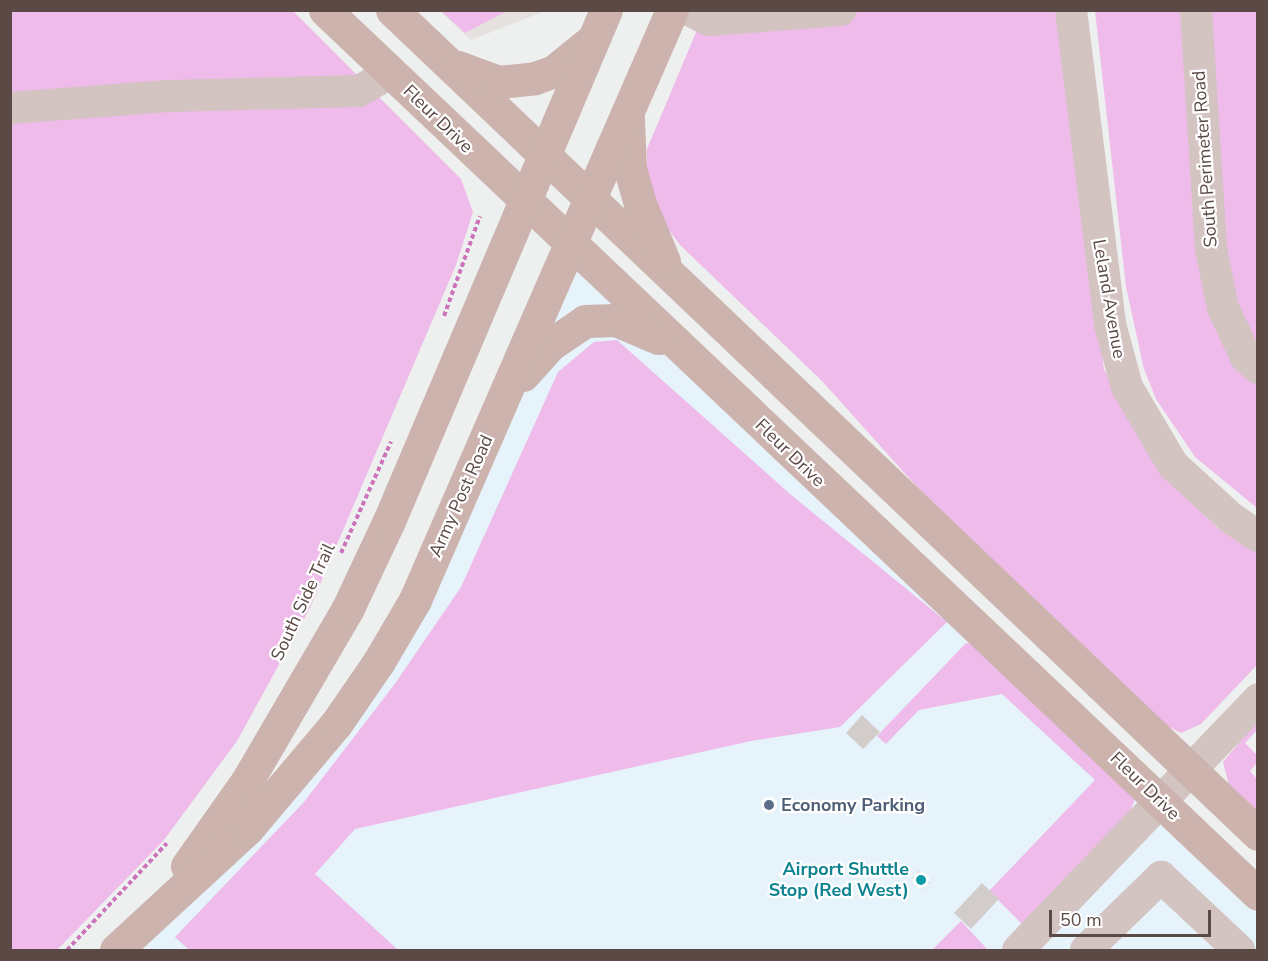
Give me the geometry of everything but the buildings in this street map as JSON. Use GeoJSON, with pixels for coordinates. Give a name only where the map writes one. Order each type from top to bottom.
{"type":"FeatureCollection","features":[{"type":"Feature","properties":{"kind":"main road","name":"Fleur Drive"},"geometry":{"type":"LineString","coordinates":[[325,10],[969,625],[1162,801],[1257,894]]}},
{"type":"Feature","properties":{"kind":"main road"},"geometry":{"type":"LineString","coordinates":[[392,10],[1257,834]]}},
{"type":"Feature","properties":{"kind":"main road","name":"Army Post Road"},"geometry":{"type":"LineString","coordinates":[[149,916],[248,828],[322,742],[372,672],[415,600],[672,10]]}},
{"type":"Feature","properties":{"kind":"main road"},"geometry":{"type":"LineString","coordinates":[[443,60],[478,76],[517,81],[554,71],[600,25]]}},
{"type":"Feature","properties":{"kind":"main road","name":"Army Post Road"},"geometry":{"type":"LineString","coordinates":[[121,949],[149,916],[247,782],[348,608],[389,521],[543,154],[600,25]]}},
{"type":"Feature","properties":{"kind":"main road"},"geometry":{"type":"LineString","coordinates":[[628,111],[630,169],[640,204],[669,274]]}},
{"type":"Feature","properties":{"kind":"main road"},"geometry":{"type":"LineString","coordinates":[[504,397],[550,345],[585,321],[605,318],[633,324],[696,363]]}},
{"type":"Feature","properties":{"kind":"street"},"geometry":{"type":"LineString","coordinates":[[689,10],[710,20],[841,10]]}},
{"type":"Feature","properties":{"kind":"street","name":"Leland Avenue"},"geometry":{"type":"LineString","coordinates":[[1071,10],[1110,324],[1127,387],[1173,465],[1231,519],[1257,536]]}},
{"type":"Feature","properties":{"kind":"street","name":"South Perimeter Road"},"geometry":{"type":"LineString","coordinates":[[1196,10],[1211,248],[1223,308],[1246,357],[1257,368]]}},
{"type":"Feature","properties":{"kind":"street"},"geometry":{"type":"LineString","coordinates":[[10,108],[169,96],[359,91],[390,73]]}},
{"type":"Feature","properties":{"kind":"street"},"geometry":{"type":"LineString","coordinates":[[1018,951],[1257,700]]}},
{"type":"Feature","properties":{"kind":"street"},"geometry":{"type":"LineString","coordinates":[[1097,869],[1134,903]]}},
{"type":"Feature","properties":{"kind":"street"},"geometry":{"type":"LineString","coordinates":[[1086,951],[1161,877],[1239,951]]}},
{"type":"Feature","properties":{"kind":"path"},"geometry":{"type":"LineString","coordinates":[[440,327],[480,216]]}},
{"type":"Feature","properties":{"kind":"path","name":"South Side Trail"},"geometry":{"type":"LineString","coordinates":[[336,564],[396,431]]}},
{"type":"Feature","properties":{"kind":"path"},"geometry":{"type":"LineString","coordinates":[[67,951],[176,834]]}},
{"type":"Feature","properties":{"kind":"shaded area"},"geometry":{"type":"Polygon","coordinates":[[[10,11],[293,11],[461,179],[473,212],[456,265],[309,610],[237,741],[164,840],[57,950],[11,950],[10,11]]]}},
{"type":"Feature","properties":{"kind":"shaded area"},"geometry":{"type":"Polygon","coordinates":[[[440,11],[545,11],[471,40],[440,11]]]}},
{"type":"Feature","properties":{"kind":"shaded area"},"geometry":{"type":"Polygon","coordinates":[[[441,11],[507,11],[465,33],[441,11]]]}},
{"type":"Feature","properties":{"kind":"shaded area"},"geometry":{"type":"Polygon","coordinates":[[[705,11],[1057,11],[1104,369],[1142,441],[1185,497],[1219,529],[1257,552],[1257,665],[1201,724],[1181,733],[1159,722],[918,488],[822,381],[680,245],[657,214],[647,181],[647,149],[705,11]]]}},
{"type":"Feature","properties":{"kind":"shaded area"},"geometry":{"type":"Polygon","coordinates":[[[1095,11],[1257,11],[1257,508],[1195,457],[1156,399],[1144,369],[1126,287],[1095,11]]]}},
{"type":"Feature","properties":{"kind":"shaded area"},"geometry":{"type":"Polygon","coordinates":[[[570,241],[1258,900],[1257,950],[116,950],[378,663],[570,241]]]}},
{"type":"Feature","properties":{"kind":"shaded area"},"geometry":{"type":"Polygon","coordinates":[[[617,340],[790,494],[947,622],[840,727],[751,741],[355,829],[315,874],[398,950],[189,950],[175,937],[304,802],[394,685],[461,587],[558,372],[594,342],[617,340]]]}},
{"type":"Feature","properties":{"kind":"shaded area"},"geometry":{"type":"Polygon","coordinates":[[[966,643],[976,644],[1137,794],[1128,817],[1023,925],[989,891],[1095,780],[1002,694],[919,710],[886,744],[877,736],[966,643]]]}},
{"type":"Feature","properties":{"kind":"shaded area"},"geometry":{"type":"Polygon","coordinates":[[[1257,721],[1257,730],[1245,743],[1257,755],[1257,763],[1250,771],[1257,779],[1257,816],[1230,789],[1223,762],[1257,721]]]}},
{"type":"Feature","properties":{"kind":"shaded area"},"geometry":{"type":"Polygon","coordinates":[[[961,921],[988,950],[932,950],[961,921]]]}},
{"type":"Feature","properties":{"kind":"place","name":"Economy Parking"},"geometry":{"type":"Point","coordinates":[769,805]}},
{"type":"Feature","properties":{"kind":"place","name":"Airport Shuttle Stop (Red West)"},"geometry":{"type":"Point","coordinates":[921,880]}}]}
